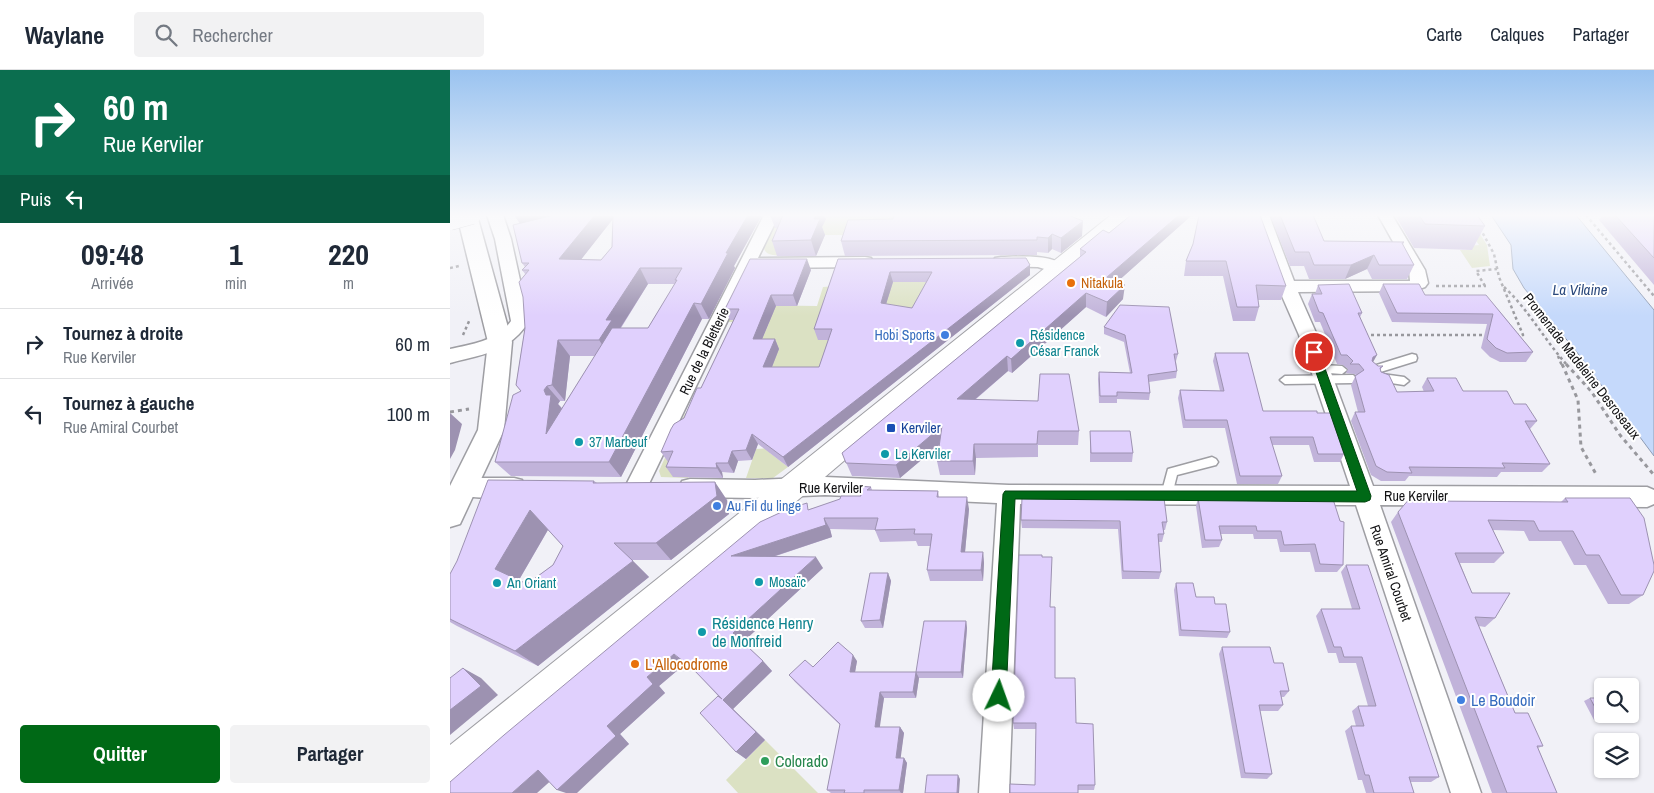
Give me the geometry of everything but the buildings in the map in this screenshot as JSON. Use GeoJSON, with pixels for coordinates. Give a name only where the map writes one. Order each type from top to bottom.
{"type":"FeatureCollection","features":[{"type":"Feature","properties":{"kind":"main road"},"geometry":{"type":"LineString","coordinates":[[451,769],[1081,249]]}},
{"type":"Feature","properties":{"kind":"street"},"geometry":{"type":"LineString","coordinates":[[450,516],[491,430],[489,404],[500,342],[476,249]]}},
{"type":"Feature","properties":{"kind":"street"},"geometry":{"type":"LineString","coordinates":[[454,355],[500,342],[513,333],[520,321],[512,249]]}},
{"type":"Feature","properties":{"kind":"street","name":"Rue de la Bletterie"},"geometry":{"type":"LineString","coordinates":[[644,487],[755,249]]}},
{"type":"Feature","properties":{"kind":"street","name":"Rue Amiral Courbet"},"geometry":{"type":"LineString","coordinates":[[1273,249],[1322,374],[1466,793]]}},
{"type":"Feature","properties":{"kind":"street"},"geometry":{"type":"LineString","coordinates":[[1287,286],[1414,286],[1419,282],[1417,270],[1405,249]]}},
{"type":"Feature","properties":{"kind":"street"},"geometry":{"type":"LineString","coordinates":[[748,263],[884,262]]}},
{"type":"Feature","properties":{"kind":"street"},"geometry":{"type":"LineString","coordinates":[[981,262],[1040,262],[1057,268]]}},
{"type":"Feature","properties":{"kind":"street","name":"Rue Kerviler"},"geometry":{"type":"LineString","coordinates":[[644,487],[791,488],[825,486],[1009,494],[1647,497]]}},
{"type":"Feature","properties":{"kind":"street"},"geometry":{"type":"LineString","coordinates":[[464,487],[530,487]]}},
{"type":"Feature","properties":{"kind":"street"},"geometry":{"type":"LineString","coordinates":[[994,793],[1009,494]]}},
{"type":"Feature","properties":{"kind":"lane"},"geometry":{"type":"LineString","coordinates":[[1374,370],[1412,358]]}},
{"type":"Feature","properties":{"kind":"lane"},"geometry":{"type":"LineString","coordinates":[[1286,380],[1342,370]]}},
{"type":"Feature","properties":{"kind":"lane"},"geometry":{"type":"LineString","coordinates":[[1322,374],[1353,379]]}},
{"type":"Feature","properties":{"kind":"lane"},"geometry":{"type":"LineString","coordinates":[[1382,378],[1404,381]]}},
{"type":"Feature","properties":{"kind":"lane"},"geometry":{"type":"LineString","coordinates":[[1167,495],[1172,472],[1212,462]]}},
{"type":"Feature","properties":{"kind":"path","name":"Promenade Madeleine Desroseaux"},"geometry":{"type":"LineString","coordinates":[[1491,249],[1502,284],[1517,299],[1556,353],[1591,391],[1620,435],[1654,475]]}},
{"type":"Feature","properties":{"kind":"path"},"geometry":{"type":"LineString","coordinates":[[1614,249],[1654,296]]}},
{"type":"Feature","properties":{"kind":"path"},"geometry":{"type":"LineString","coordinates":[[457,257],[461,274]]}},
{"type":"Feature","properties":{"kind":"path"},"geometry":{"type":"LineString","coordinates":[[450,268],[455,267]]}},
{"type":"Feature","properties":{"kind":"path"},"geometry":{"type":"LineString","coordinates":[[1419,282],[1426,285],[1486,286],[1476,271],[1497,269]]}},
{"type":"Feature","properties":{"kind":"path"},"geometry":{"type":"LineString","coordinates":[[1502,284],[1523,334],[1513,335]]}},
{"type":"Feature","properties":{"kind":"path"},"geometry":{"type":"LineString","coordinates":[[454,355],[460,338],[470,321],[468,314]]}},
{"type":"Feature","properties":{"kind":"path"},"geometry":{"type":"LineString","coordinates":[[1357,335],[1494,335]]}},
{"type":"Feature","properties":{"kind":"path"},"geometry":{"type":"LineString","coordinates":[[1556,353],[1578,400],[1581,447],[1608,496]]}},
{"type":"Feature","properties":{"kind":"path"},"geometry":{"type":"LineString","coordinates":[[450,412],[489,404]]}},
{"type":"Feature","properties":{"kind":"green space"},"geometry":{"type":"Polygon","coordinates":[[[764,249],[792,249],[782,256],[772,255],[764,249]]]}},
{"type":"Feature","properties":{"kind":"green space"},"geometry":{"type":"Polygon","coordinates":[[[1471,249],[1488,249],[1490,266],[1472,268],[1460,250],[1472,250],[1471,249]]]}},
{"type":"Feature","properties":{"kind":"green space"},"geometry":{"type":"Polygon","coordinates":[[[884,282],[938,282],[770,453],[788,467],[773,478],[746,478],[756,449],[769,448],[777,422],[691,471],[688,478],[661,477],[659,471],[685,413],[697,413],[762,339],[769,323],[728,322],[729,320],[755,320],[752,305],[817,306],[823,287],[884,282]]]}},
{"type":"Feature","properties":{"kind":"green space","name":"Colorado"},"geometry":{"type":"Polygon","coordinates":[[[765,740],[818,793],[738,793],[726,780],[765,740]]]}},
{"type":"Feature","properties":{"kind":"water","name":"La Vilaine"},"geometry":{"type":"Polygon","coordinates":[[[1511,249],[1604,249],[1654,310],[1654,456],[1576,351],[1524,288],[1513,269],[1511,249]]]}},
{"type":"Feature","properties":{"kind":"place","name":"Nitakula"},"geometry":{"type":"Point","coordinates":[1071,283]}},
{"type":"Feature","properties":{"kind":"place","name":"Hobi Sports"},"geometry":{"type":"Point","coordinates":[945,335]}},
{"type":"Feature","properties":{"kind":"place","name":"Résidence César Franck"},"geometry":{"type":"Point","coordinates":[1020,343]}},
{"type":"Feature","properties":{"kind":"place","name":"Kerviler"},"geometry":{"type":"Point","coordinates":[891,428]}},
{"type":"Feature","properties":{"kind":"place","name":"37 Marbeuf"},"geometry":{"type":"Point","coordinates":[579,442]}},
{"type":"Feature","properties":{"kind":"place","name":"Le Kerviler"},"geometry":{"type":"Point","coordinates":[885,454]}},
{"type":"Feature","properties":{"kind":"place","name":"Au Fil du linge"},"geometry":{"type":"Point","coordinates":[717,506]}},
{"type":"Feature","properties":{"kind":"place","name":"Mosaïc"},"geometry":{"type":"Point","coordinates":[759,582]}},
{"type":"Feature","properties":{"kind":"place","name":"An Oriant"},"geometry":{"type":"Point","coordinates":[497,583]}},
{"type":"Feature","properties":{"kind":"place","name":"Résidence Henry de Monfreid"},"geometry":{"type":"Point","coordinates":[702,632]}},
{"type":"Feature","properties":{"kind":"place","name":"L'Allocodrome"},"geometry":{"type":"Point","coordinates":[635,664]}},
{"type":"Feature","properties":{"kind":"place","name":"Le Boudoir"},"geometry":{"type":"Point","coordinates":[1461,700]}},
{"type":"Feature","properties":{"kind":"place","name":"Colorado"},"geometry":{"type":"Point","coordinates":[765,761]}},
{"type":"Feature","properties":{"kind":"route"},"geometry":{"type":"LineString","coordinates":[[999,696],[1009,494],[1365,496],[1314,352]]}}]}
